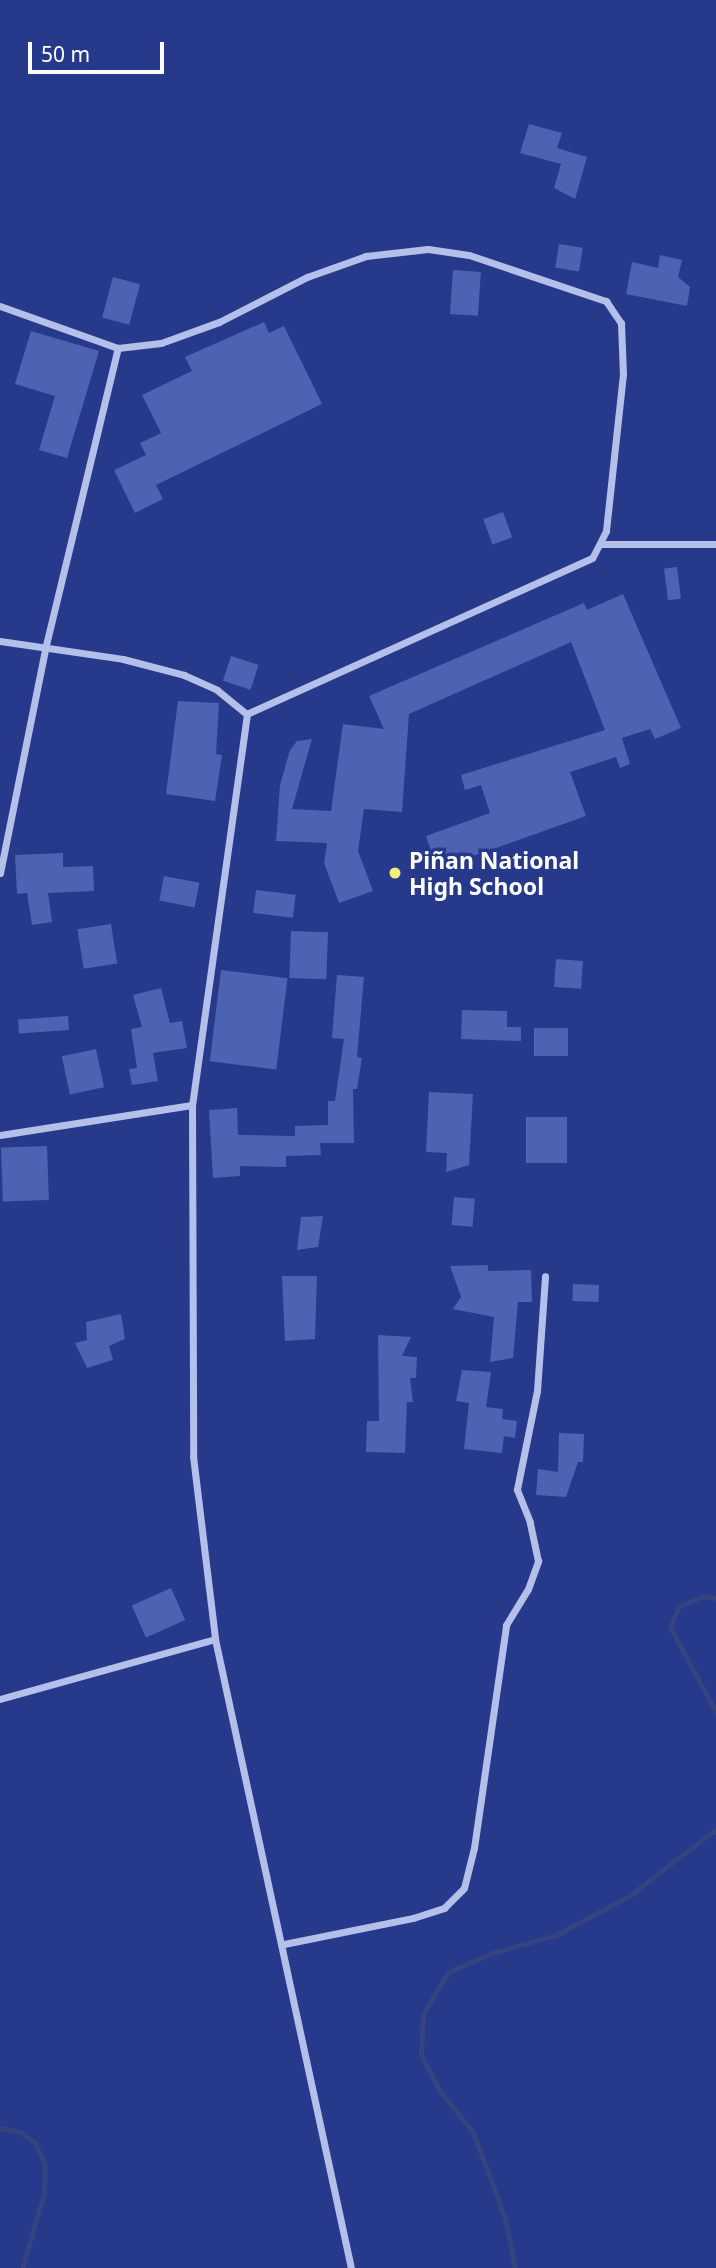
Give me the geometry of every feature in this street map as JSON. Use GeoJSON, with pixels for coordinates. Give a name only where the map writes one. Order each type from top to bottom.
{"type":"FeatureCollection","features":[{"type":"Feature","properties":{"kind":"street"},"geometry":{"type":"LineString","coordinates":[[0,306],[118,348],[161,342],[219,322],[307,277],[366,256],[400,250],[469,255],[606,301],[621,323],[624,340],[606,531],[601,544],[584,563],[247,714]]}},
{"type":"Feature","properties":{"kind":"street"},"geometry":{"type":"LineString","coordinates":[[0,873],[45,649],[118,348]]}},
{"type":"Feature","properties":{"kind":"street"},"geometry":{"type":"LineString","coordinates":[[601,544],[716,544]]}},
{"type":"Feature","properties":{"kind":"street"},"geometry":{"type":"LineString","coordinates":[[0,641],[123,659],[184,675],[217,690],[247,714]]}},
{"type":"Feature","properties":{"kind":"street"},"geometry":{"type":"LineString","coordinates":[[247,714],[192,1105],[193,1456],[215,1639],[284,1944],[351,2268]]}},
{"type":"Feature","properties":{"kind":"street"},"geometry":{"type":"LineString","coordinates":[[0,1135],[192,1105]]}},
{"type":"Feature","properties":{"kind":"street"},"geometry":{"type":"LineString","coordinates":[[284,1944],[414,1918],[444,1908],[464,1888],[474,1848],[506,1625],[528,1589],[538,1561],[530,1522],[517,1489],[537,1391],[545,1276]]}},
{"type":"Feature","properties":{"kind":"street"},"geometry":{"type":"LineString","coordinates":[[0,1699],[215,1639]]}},
{"type":"Feature","properties":{"kind":"building"},"geometry":{"type":"Polygon","coordinates":[[[529,124],[562,133],[557,148],[587,157],[575,199],[554,188],[561,164],[520,153],[529,124]]]}},
{"type":"Feature","properties":{"kind":"building"},"geometry":{"type":"Polygon","coordinates":[[[559,244],[583,248],[579,271],[555,268],[559,244]]]}},
{"type":"Feature","properties":{"kind":"building"},"geometry":{"type":"Polygon","coordinates":[[[660,255],[682,260],[678,277],[690,287],[687,306],[626,294],[632,262],[658,268],[660,255]]]}},
{"type":"Feature","properties":{"kind":"building"},"geometry":{"type":"Polygon","coordinates":[[[453,270],[481,272],[478,316],[450,314],[453,270]]]}},
{"type":"Feature","properties":{"kind":"building"},"geometry":{"type":"Polygon","coordinates":[[[113,277],[140,284],[129,325],[102,318],[113,277]]]}},
{"type":"Feature","properties":{"kind":"building"},"geometry":{"type":"Polygon","coordinates":[[[264,322],[269,333],[284,326],[322,404],[156,485],[163,499],[135,513],[114,470],[146,455],[140,443],[161,433],[142,395],[192,371],[185,357],[264,322]]]}},
{"type":"Feature","properties":{"kind":"building"},"geometry":{"type":"Polygon","coordinates":[[[31,331],[99,351],[67,458],[39,450],[55,396],[15,384],[31,331]]]}},
{"type":"Feature","properties":{"kind":"building"},"geometry":{"type":"Polygon","coordinates":[[[503,512],[512,537],[493,545],[483,519],[503,512]]]}},
{"type":"Feature","properties":{"kind":"building"},"geometry":{"type":"Polygon","coordinates":[[[677,567],[681,599],[668,600],[664,569],[677,567]]]}},
{"type":"Feature","properties":{"kind":"building"},"geometry":{"type":"Polygon","coordinates":[[[623,594],[681,728],[655,739],[650,729],[622,738],[630,764],[620,768],[616,757],[570,772],[586,816],[437,869],[426,836],[490,813],[481,785],[465,790],[461,775],[605,730],[571,642],[409,714],[402,812],[364,809],[358,851],[373,891],[339,903],[324,863],[327,843],[276,841],[280,785],[290,750],[297,741],[312,739],[292,809],[331,811],[343,724],[384,729],[369,696],[584,603],[587,610],[623,594]]]}},
{"type":"Feature","properties":{"kind":"building"},"geometry":{"type":"Polygon","coordinates":[[[231,656],[259,665],[251,690],[223,681],[231,656]]]}},
{"type":"Feature","properties":{"kind":"building"},"geometry":{"type":"Polygon","coordinates":[[[178,701],[219,703],[216,754],[222,755],[215,801],[166,794],[178,701]]]}},
{"type":"Feature","properties":{"kind":"building"},"geometry":{"type":"Polygon","coordinates":[[[63,853],[63,867],[93,866],[94,891],[48,893],[52,922],[32,925],[27,893],[17,894],[15,855],[63,853]]]}},
{"type":"Feature","properties":{"kind":"building"},"geometry":{"type":"Polygon","coordinates":[[[164,876],[199,883],[195,907],[159,901],[164,876]]]}},
{"type":"Feature","properties":{"kind":"building"},"geometry":{"type":"Polygon","coordinates":[[[256,890],[296,895],[293,918],[253,913],[256,890]]]}},
{"type":"Feature","properties":{"kind":"building"},"geometry":{"type":"Polygon","coordinates":[[[111,924],[117,964],[84,969],[77,929],[111,924]]]}},
{"type":"Feature","properties":{"kind":"building"},"geometry":{"type":"Polygon","coordinates":[[[291,931],[328,932],[326,979],[289,978],[291,931]]]}},
{"type":"Feature","properties":{"kind":"building"},"geometry":{"type":"Polygon","coordinates":[[[556,959],[583,961],[581,989],[554,987],[556,959]]]}},
{"type":"Feature","properties":{"kind":"building"},"geometry":{"type":"Polygon","coordinates":[[[221,970],[288,978],[276,1069],[210,1061],[221,970]]]}},
{"type":"Feature","properties":{"kind":"building"},"geometry":{"type":"Polygon","coordinates":[[[337,975],[364,977],[357,1057],[362,1058],[357,1089],[353,1089],[354,1143],[320,1143],[321,1155],[286,1156],[286,1167],[240,1166],[240,1176],[213,1178],[209,1110],[237,1108],[238,1135],[295,1136],[295,1126],[328,1125],[328,1101],[335,1101],[344,1039],[332,1038],[337,975]]]}},
{"type":"Feature","properties":{"kind":"building"},"geometry":{"type":"Polygon","coordinates":[[[161,988],[170,1023],[182,1021],[187,1048],[153,1053],[158,1081],[132,1085],[129,1069],[137,1068],[131,1029],[142,1027],[133,995],[161,988]]]}},
{"type":"Feature","properties":{"kind":"building"},"geometry":{"type":"Polygon","coordinates":[[[462,1010],[507,1011],[507,1027],[521,1027],[521,1041],[461,1039],[462,1010]]]}},
{"type":"Feature","properties":{"kind":"building"},"geometry":{"type":"Polygon","coordinates":[[[68,1016],[69,1030],[19,1033],[18,1019],[68,1016]]]}},
{"type":"Feature","properties":{"kind":"building"},"geometry":{"type":"Polygon","coordinates":[[[534,1028],[568,1028],[568,1056],[534,1056],[534,1028]]]}},
{"type":"Feature","properties":{"kind":"building"},"geometry":{"type":"Polygon","coordinates":[[[96,1049],[104,1087],[70,1094],[62,1056],[96,1049]]]}},
{"type":"Feature","properties":{"kind":"building"},"geometry":{"type":"Polygon","coordinates":[[[429,1092],[473,1094],[469,1165],[446,1172],[447,1153],[426,1152],[429,1092]]]}},
{"type":"Feature","properties":{"kind":"building"},"geometry":{"type":"Polygon","coordinates":[[[526,1117],[567,1117],[567,1163],[526,1163],[526,1117]]]}},
{"type":"Feature","properties":{"kind":"building"},"geometry":{"type":"Polygon","coordinates":[[[47,1146],[49,1200],[3,1202],[1,1148],[47,1146]]]}},
{"type":"Feature","properties":{"kind":"building"},"geometry":{"type":"Polygon","coordinates":[[[454,1197],[475,1199],[472,1227],[452,1225],[454,1197]]]}},
{"type":"Feature","properties":{"kind":"building"},"geometry":{"type":"Polygon","coordinates":[[[323,1216],[318,1247],[297,1250],[301,1217],[323,1216]]]}},
{"type":"Feature","properties":{"kind":"building"},"geometry":{"type":"Polygon","coordinates":[[[488,1265],[488,1271],[531,1270],[532,1302],[518,1302],[513,1358],[490,1362],[494,1317],[453,1309],[461,1297],[450,1266],[488,1265]]]}},
{"type":"Feature","properties":{"kind":"building"},"geometry":{"type":"Polygon","coordinates":[[[282,1276],[317,1276],[315,1339],[285,1341],[282,1276]]]}},
{"type":"Feature","properties":{"kind":"building"},"geometry":{"type":"Polygon","coordinates":[[[573,1284],[599,1285],[598,1302],[572,1301],[573,1284]]]}},
{"type":"Feature","properties":{"kind":"building"},"geometry":{"type":"Polygon","coordinates":[[[121,1314],[125,1339],[109,1346],[113,1360],[87,1368],[75,1343],[87,1340],[86,1322],[121,1314]]]}},
{"type":"Feature","properties":{"kind":"building"},"geometry":{"type":"Polygon","coordinates":[[[378,1335],[411,1337],[402,1356],[417,1357],[416,1378],[410,1378],[413,1402],[407,1402],[405,1453],[366,1452],[367,1421],[379,1421],[378,1335]]]}},
{"type":"Feature","properties":{"kind":"building"},"geometry":{"type":"Polygon","coordinates":[[[462,1370],[491,1372],[486,1407],[503,1409],[502,1419],[517,1421],[515,1438],[504,1436],[502,1453],[464,1449],[469,1403],[456,1401],[462,1370]]]}},
{"type":"Feature","properties":{"kind":"building"},"geometry":{"type":"Polygon","coordinates":[[[559,1433],[584,1434],[583,1462],[578,1462],[566,1497],[536,1495],[538,1469],[558,1472],[559,1433]]]}},
{"type":"Feature","properties":{"kind":"building"},"geometry":{"type":"Polygon","coordinates":[[[171,1588],[185,1620],[146,1637],[132,1605],[171,1588]]]}},
{"type":"Feature","properties":{"kind":"waterway"},"geometry":{"type":"LineString","coordinates":[[716,1598],[703,1596],[679,1606],[670,1627],[716,1712]]}},
{"type":"Feature","properties":{"kind":"waterway"},"geometry":{"type":"LineString","coordinates":[[515,2268],[505,2218],[473,2132],[439,2090],[421,2055],[423,2014],[448,1972],[492,1953],[556,1935],[629,1896],[716,1829]]}},
{"type":"Feature","properties":{"kind":"waterway"},"geometry":{"type":"LineString","coordinates":[[0,2128],[21,2132],[35,2143],[45,2164],[44,2193],[22,2268]]}},
{"type":"Feature","properties":{"kind":"place","name":"Piñan National High School"},"geometry":{"type":"Point","coordinates":[395,873]}}]}
